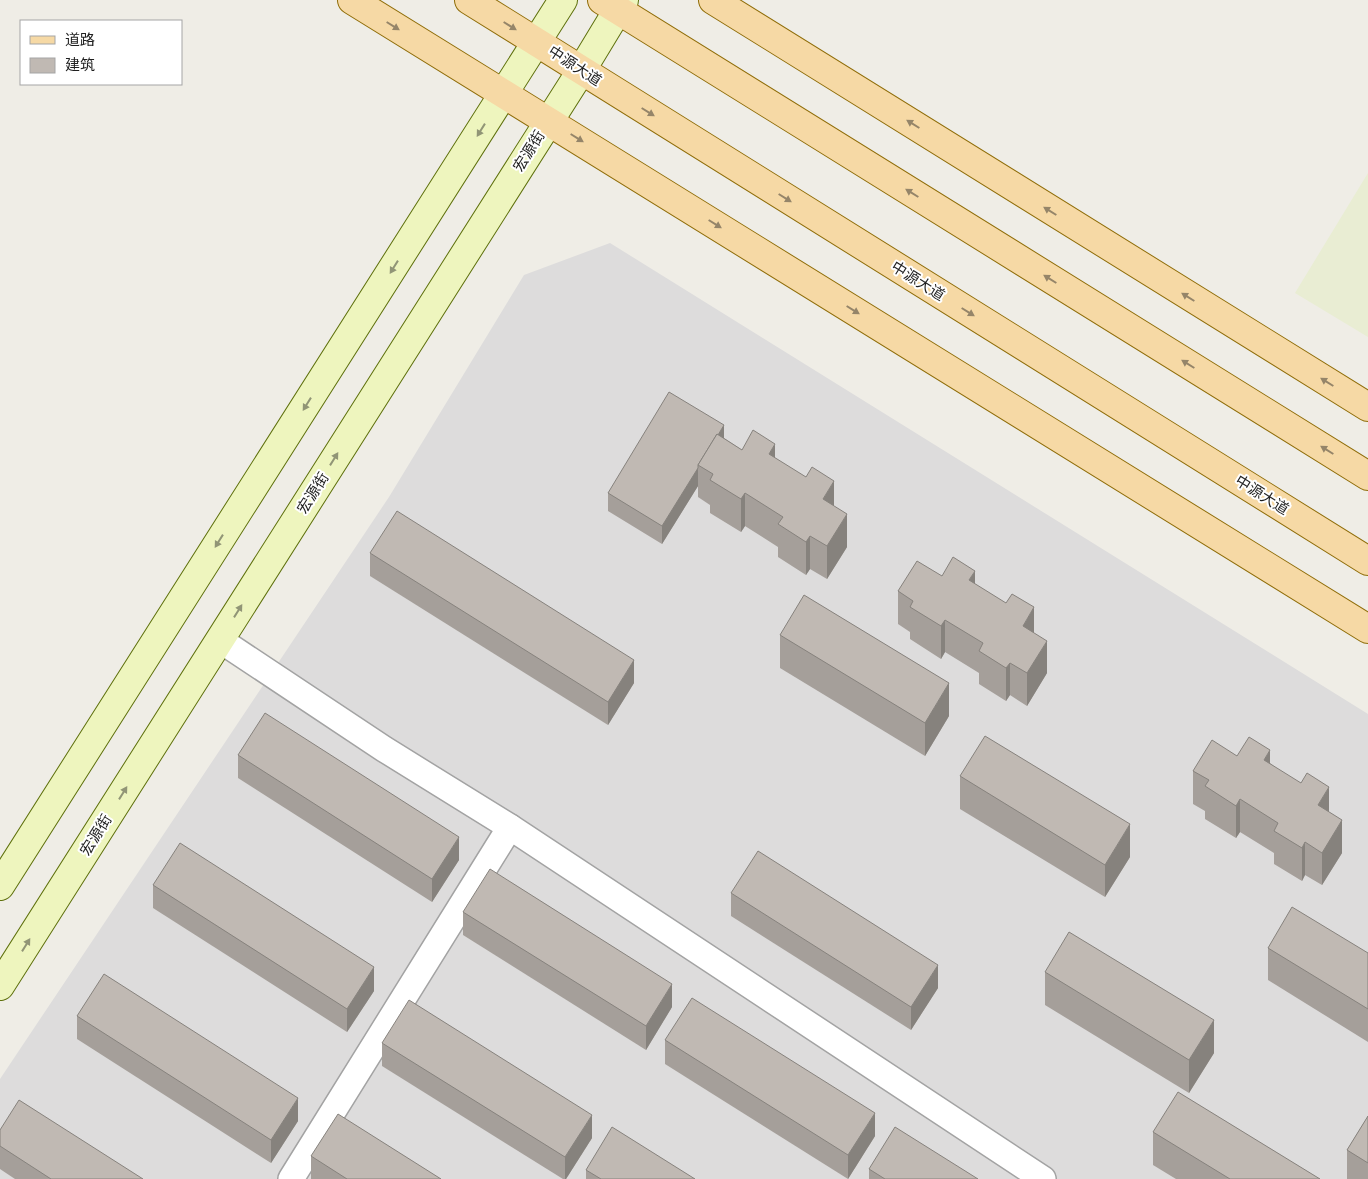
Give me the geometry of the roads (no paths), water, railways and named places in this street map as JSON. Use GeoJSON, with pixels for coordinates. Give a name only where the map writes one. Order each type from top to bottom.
{"type":"FeatureCollection","features":[{"type":"Feature","properties":{"kind":"main road"},"geometry":{"type":"LineString","coordinates":[[352,0],[1368,629]]}},
{"type":"Feature","properties":{"kind":"main road","name":"中源大道"},"geometry":{"type":"LineString","coordinates":[[468,0],[1368,561]]}},
{"type":"Feature","properties":{"kind":"main road"},"geometry":{"type":"LineString","coordinates":[[0,886],[563,0]]}},
{"type":"Feature","properties":{"kind":"main road"},"geometry":{"type":"LineString","coordinates":[[713,0],[1368,408]]}},
{"type":"Feature","properties":{"kind":"main road"},"geometry":{"type":"LineString","coordinates":[[614,4],[1368,476]]}},
{"type":"Feature","properties":{"kind":"main road","name":"宏源街"},"geometry":{"type":"LineString","coordinates":[[0,986],[581,70],[614,4]]}},
{"type":"Feature","properties":{"kind":"street"},"geometry":{"type":"LineString","coordinates":[[220,640],[384,748],[510,827],[1043,1179]]}},
{"type":"Feature","properties":{"kind":"street"},"geometry":{"type":"LineString","coordinates":[[291,1179],[510,827]]}}]}
